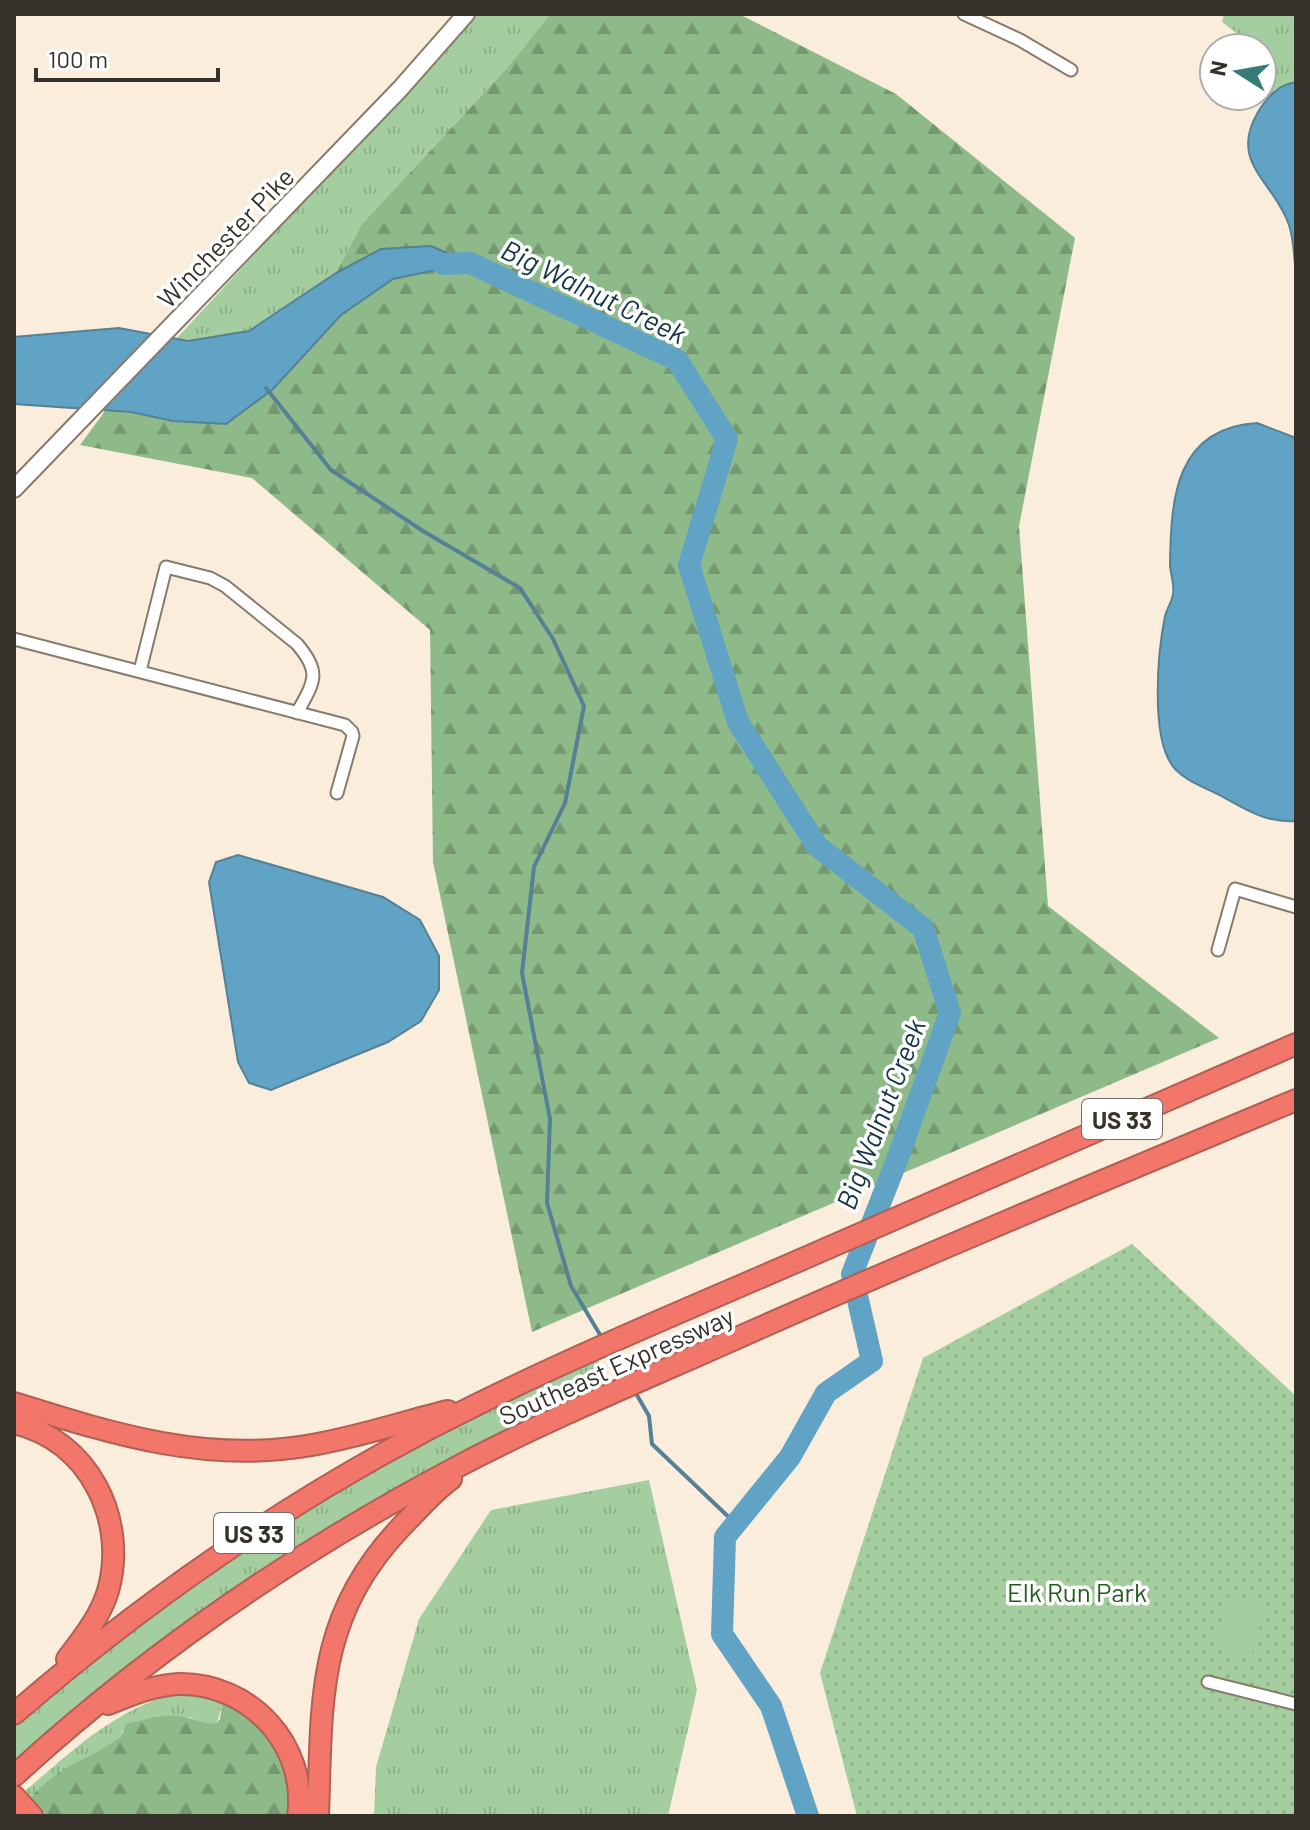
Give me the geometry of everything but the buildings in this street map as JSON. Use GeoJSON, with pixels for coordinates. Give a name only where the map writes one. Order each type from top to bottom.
{"type":"FeatureCollection","features":[{"type":"Feature","properties":{"kind":"highway","name":"Southeast Expressway"},"geometry":{"type":"LineString","coordinates":[[14,1714],[205,1565],[302,1501],[479,1403],[1296,1044]]}},
{"type":"Feature","properties":{"kind":"highway","name":"Southeast Expressway"},"geometry":{"type":"LineString","coordinates":[[14,1776],[89,1711],[184,1638],[290,1564],[375,1512],[603,1397],[931,1253],[1296,1100]]}},
{"type":"Feature","properties":{"kind":"highway"},"geometry":{"type":"LineString","coordinates":[[14,1403],[106,1432],[157,1444],[238,1450],[313,1445],[479,1403]]}},
{"type":"Feature","properties":{"kind":"highway"},"geometry":{"type":"LineString","coordinates":[[14,1423],[56,1441],[83,1465],[95,1481],[112,1527],[115,1551],[102,1607],[89,1630],[45,1688]]}},
{"type":"Feature","properties":{"kind":"highway"},"geometry":{"type":"LineString","coordinates":[[318,1816],[326,1670],[337,1626],[347,1602],[387,1541],[446,1483],[491,1451]]}},
{"type":"Feature","properties":{"kind":"highway"},"geometry":{"type":"LineString","coordinates":[[89,1711],[141,1692],[178,1684],[210,1687],[238,1698],[262,1714],[283,1740],[299,1789],[298,1816]]}},
{"type":"Feature","properties":{"kind":"highway"},"geometry":{"type":"LineString","coordinates":[[14,1796],[32,1816]]}},
{"type":"Feature","properties":{"kind":"main road","name":"Winchester Pike"},"geometry":{"type":"LineString","coordinates":[[14,489],[400,89],[466,14]]}},
{"type":"Feature","properties":{"kind":"street"},"geometry":{"type":"LineString","coordinates":[[964,14],[1020,40],[1071,70]]}},
{"type":"Feature","properties":{"kind":"street"},"geometry":{"type":"LineString","coordinates":[[140,671],[166,567],[210,578],[225,586],[297,644],[306,655],[313,666],[314,675],[297,713]]}},
{"type":"Feature","properties":{"kind":"street"},"geometry":{"type":"LineString","coordinates":[[14,639],[345,725],[352,732],[337,793]]}},
{"type":"Feature","properties":{"kind":"street"},"geometry":{"type":"LineString","coordinates":[[1218,950],[1235,889],[1296,907]]}},
{"type":"Feature","properties":{"kind":"street"},"geometry":{"type":"LineString","coordinates":[[1208,1682],[1296,1704]]}},
{"type":"Feature","properties":{"kind":"green space"},"geometry":{"type":"Polygon","coordinates":[[[477,14],[550,14],[508,67],[361,225],[336,273],[248,331],[188,341],[176,339],[477,14]]]}},
{"type":"Feature","properties":{"kind":"green space"},"geometry":{"type":"Polygon","coordinates":[[[550,14],[739,14],[896,94],[1075,238],[1019,526],[1048,906],[1219,1038],[532,1332],[433,862],[430,630],[252,478],[80,445],[105,411],[131,412],[173,421],[273,389],[341,315],[393,279],[468,263],[431,246],[381,249],[336,273],[361,225],[508,67],[550,14]]]}},
{"type":"Feature","properties":{"kind":"green space"},"geometry":{"type":"Polygon","coordinates":[[[1224,14],[1296,14],[1296,82],[1278,88],[1278,32],[1235,32],[1222,22],[1224,14]]]}},
{"type":"Feature","properties":{"kind":"green space","name":"Elk Run Park"},"geometry":{"type":"Polygon","coordinates":[[[1132,1244],[1296,1396],[1296,1816],[857,1816],[820,1673],[923,1358],[1132,1244]]]}},
{"type":"Feature","properties":{"kind":"green space"},"geometry":{"type":"Polygon","coordinates":[[[598,1360],[609,1383],[478,1445],[14,1765],[14,1726],[118,1640],[227,1560],[400,1454],[460,1422],[598,1360]]]}},
{"type":"Feature","properties":{"kind":"green space"},"geometry":{"type":"Polygon","coordinates":[[[649,1480],[697,1690],[668,1816],[374,1816],[376,1767],[419,1619],[491,1510],[649,1480]]]}},
{"type":"Feature","properties":{"kind":"green space"},"geometry":{"type":"Polygon","coordinates":[[[1229,1595],[1266,1604],[1251,1658],[1215,1649],[1229,1595]]]}},
{"type":"Feature","properties":{"kind":"green space"},"geometry":{"type":"Polygon","coordinates":[[[172,1694],[199,1694],[226,1702],[222,1705],[217,1723],[209,1725],[189,1717],[122,1731],[122,1737],[63,1770],[30,1798],[25,1791],[76,1747],[112,1722],[172,1694]]]}},
{"type":"Feature","properties":{"kind":"green space"},"geometry":{"type":"Polygon","coordinates":[[[226,1702],[250,1714],[286,1764],[291,1816],[46,1816],[30,1798],[63,1770],[121,1737],[126,1724],[170,1716],[217,1723],[222,1705],[226,1702]]]}},
{"type":"Feature","properties":{"kind":"water"},"geometry":{"type":"Polygon","coordinates":[[[1296,82],[1296,274],[1289,225],[1257,171],[1248,145],[1250,130],[1258,112],[1278,112],[1278,90],[1296,82]]]}},
{"type":"Feature","properties":{"kind":"water"},"geometry":{"type":"Polygon","coordinates":[[[431,246],[469,263],[393,279],[341,315],[273,389],[226,424],[173,421],[131,412],[14,404],[14,337],[119,328],[188,341],[249,331],[336,273],[381,249],[431,246]]]}},
{"type":"Feature","properties":{"kind":"water"},"geometry":{"type":"Polygon","coordinates":[[[1257,423],[1296,438],[1296,821],[1258,815],[1181,775],[1167,757],[1159,719],[1160,651],[1165,616],[1173,590],[1170,564],[1176,492],[1183,471],[1194,453],[1209,438],[1230,428],[1257,423]]]}},
{"type":"Feature","properties":{"kind":"water"},"geometry":{"type":"Polygon","coordinates":[[[238,855],[383,897],[420,920],[439,956],[439,990],[421,1021],[388,1042],[271,1090],[249,1083],[238,1062],[209,882],[216,862],[238,855]]]}},
{"type":"Feature","properties":{"kind":"waterway","name":"Big Walnut Creek"},"geometry":{"type":"LineString","coordinates":[[443,264],[470,263],[677,360],[727,439],[689,565],[738,722],[817,846],[923,928],[950,1013],[852,1274],[872,1361],[826,1393],[790,1457],[725,1537],[722,1634],[771,1706],[808,1816]]}},
{"type":"Feature","properties":{"kind":"waterway"},"geometry":{"type":"LineString","coordinates":[[266,388],[331,470],[423,531],[520,588],[553,639],[584,706],[565,803],[534,867],[522,973],[550,1119],[547,1203],[571,1286],[602,1338]]}},
{"type":"Feature","properties":{"kind":"waterway"},"geometry":{"type":"LineString","coordinates":[[609,1349],[627,1379]]}},
{"type":"Feature","properties":{"kind":"waterway"},"geometry":{"type":"LineString","coordinates":[[634,1390],[649,1416],[652,1444],[736,1524]]}}]}
